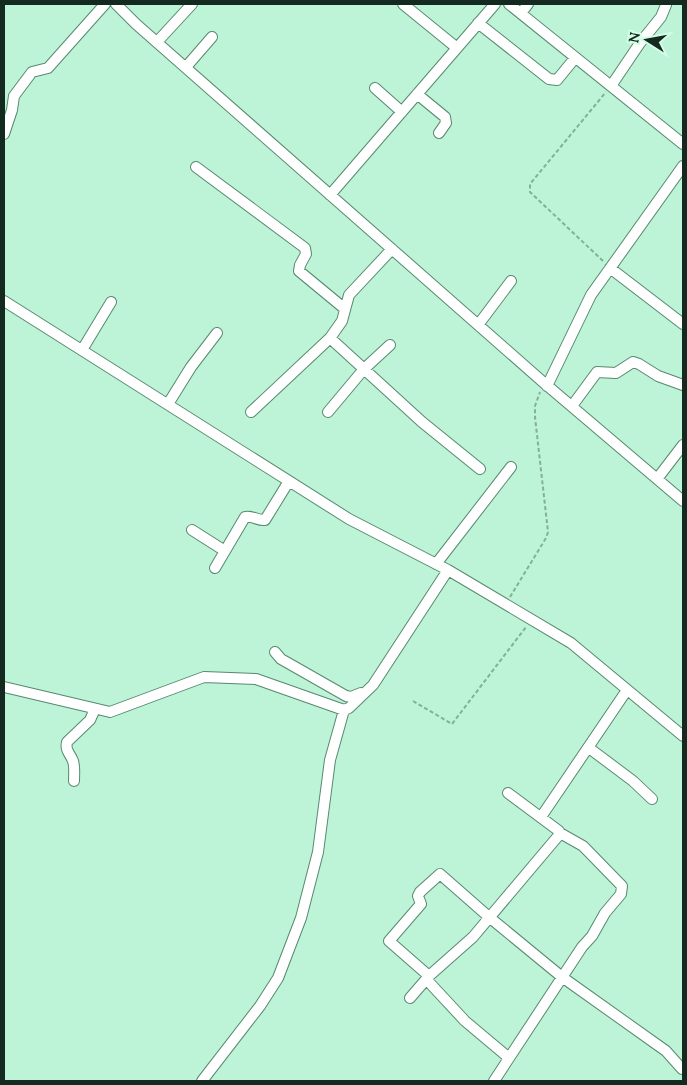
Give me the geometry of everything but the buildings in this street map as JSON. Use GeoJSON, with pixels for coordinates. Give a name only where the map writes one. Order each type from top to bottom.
{"type":"FeatureCollection","features":[{"type":"Feature","properties":{"kind":"street"},"geometry":{"type":"LineString","coordinates":[[4,134],[12,110],[14,96],[32,72],[48,68],[105,4]]}},
{"type":"Feature","properties":{"kind":"street"},"geometry":{"type":"LineString","coordinates":[[116,4],[545,384],[683,501]]}},
{"type":"Feature","properties":{"kind":"street"},"geometry":{"type":"LineString","coordinates":[[157,42],[192,4]]}},
{"type":"Feature","properties":{"kind":"street"},"geometry":{"type":"LineString","coordinates":[[403,4],[457,48]]}},
{"type":"Feature","properties":{"kind":"street"},"geometry":{"type":"LineString","coordinates":[[510,4],[683,144]]}},
{"type":"Feature","properties":{"kind":"street"},"geometry":{"type":"LineString","coordinates":[[521,13],[528,4]]}},
{"type":"Feature","properties":{"kind":"street"},"geometry":{"type":"LineString","coordinates":[[330,195],[457,48],[491,5]]}},
{"type":"Feature","properties":{"kind":"street"},"geometry":{"type":"LineString","coordinates":[[611,86],[640,43],[661,17],[666,5]]}},
{"type":"Feature","properties":{"kind":"street"},"geometry":{"type":"LineString","coordinates":[[478,23],[553,80],[557,80],[575,58]]}},
{"type":"Feature","properties":{"kind":"street"},"geometry":{"type":"LineString","coordinates":[[186,68],[212,37]]}},
{"type":"Feature","properties":{"kind":"street"},"geometry":{"type":"LineString","coordinates":[[375,88],[402,112]]}},
{"type":"Feature","properties":{"kind":"street"},"geometry":{"type":"LineString","coordinates":[[417,94],[445,118],[446,123],[439,133]]}},
{"type":"Feature","properties":{"kind":"street"},"geometry":{"type":"LineString","coordinates":[[545,384],[591,295],[683,166]]}},
{"type":"Feature","properties":{"kind":"street"},"geometry":{"type":"LineString","coordinates":[[196,167],[305,248],[306,254],[299,271],[345,309]]}},
{"type":"Feature","properties":{"kind":"street"},"geometry":{"type":"LineString","coordinates":[[251,412],[330,338],[342,321],[349,295],[392,249]]}},
{"type":"Feature","properties":{"kind":"street"},"geometry":{"type":"LineString","coordinates":[[610,268],[683,324]]}},
{"type":"Feature","properties":{"kind":"street"},"geometry":{"type":"LineString","coordinates":[[478,325],[511,281]]}},
{"type":"Feature","properties":{"kind":"street"},"geometry":{"type":"LineString","coordinates":[[4,301],[349,519],[448,570],[570,642],[683,736]]}},
{"type":"Feature","properties":{"kind":"street"},"geometry":{"type":"LineString","coordinates":[[82,350],[111,302]]}},
{"type":"Feature","properties":{"kind":"street"},"geometry":{"type":"LineString","coordinates":[[168,404],[191,367],[218,333]]}},
{"type":"Feature","properties":{"kind":"street"},"geometry":{"type":"LineString","coordinates":[[330,338],[422,422],[480,469]]}},
{"type":"Feature","properties":{"kind":"street"},"geometry":{"type":"LineString","coordinates":[[328,412],[364,369],[390,344]]}},
{"type":"Feature","properties":{"kind":"street"},"geometry":{"type":"LineString","coordinates":[[572,406],[597,372],[616,373],[632,362],[639,364],[658,376],[683,385]]}},
{"type":"Feature","properties":{"kind":"street"},"geometry":{"type":"LineString","coordinates":[[657,479],[683,445]]}},
{"type":"Feature","properties":{"kind":"street"},"geometry":{"type":"LineString","coordinates":[[436,564],[511,467]]}},
{"type":"Feature","properties":{"kind":"street"},"geometry":{"type":"LineString","coordinates":[[215,568],[245,517],[250,516],[265,520],[289,481]]}},
{"type":"Feature","properties":{"kind":"street"},"geometry":{"type":"LineString","coordinates":[[192,530],[225,551]]}},
{"type":"Feature","properties":{"kind":"street"},"geometry":{"type":"LineString","coordinates":[[4,687],[110,712],[204,677],[256,679],[344,710],[349,708],[373,685],[448,570]]}},
{"type":"Feature","properties":{"kind":"street"},"geometry":{"type":"LineString","coordinates":[[275,652],[281,659],[346,696],[351,697],[367,691]]}},
{"type":"Feature","properties":{"kind":"street"},"geometry":{"type":"LineString","coordinates":[[541,817],[627,690]]}},
{"type":"Feature","properties":{"kind":"street"},"geometry":{"type":"LineString","coordinates":[[74,781],[74,764],[66,746],[67,742],[90,720],[94,709]]}},
{"type":"Feature","properties":{"kind":"street"},"geometry":{"type":"LineString","coordinates":[[202,1081],[260,1006],[278,978],[301,918],[318,852],[330,760],[344,710]]}},
{"type":"Feature","properties":{"kind":"street"},"geometry":{"type":"LineString","coordinates":[[589,748],[633,781],[652,799]]}},
{"type":"Feature","properties":{"kind":"street"},"geometry":{"type":"LineString","coordinates":[[494,1081],[582,947],[592,936],[605,913],[623,889],[586,849],[560,833],[508,793]]}},
{"type":"Feature","properties":{"kind":"street"},"geometry":{"type":"LineString","coordinates":[[410,998],[428,978],[473,937],[560,833]]}},
{"type":"Feature","properties":{"kind":"street"},"geometry":{"type":"LineString","coordinates":[[509,1058],[465,1021],[428,978],[388,940],[420,905],[419,894],[438,874],[442,874],[489,917],[562,977],[666,1051],[682,1069]]}},
{"type":"Feature","properties":{"kind":"path"},"geometry":{"type":"LineString","coordinates":[[610,268],[530,192],[529,188],[530,184],[611,86]]}},
{"type":"Feature","properties":{"kind":"path"},"geometry":{"type":"LineString","coordinates":[[506,604],[548,532],[535,417],[535,406],[545,384]]}},
{"type":"Feature","properties":{"kind":"path"},"geometry":{"type":"LineString","coordinates":[[413,701],[452,724],[532,619]]}}]}
